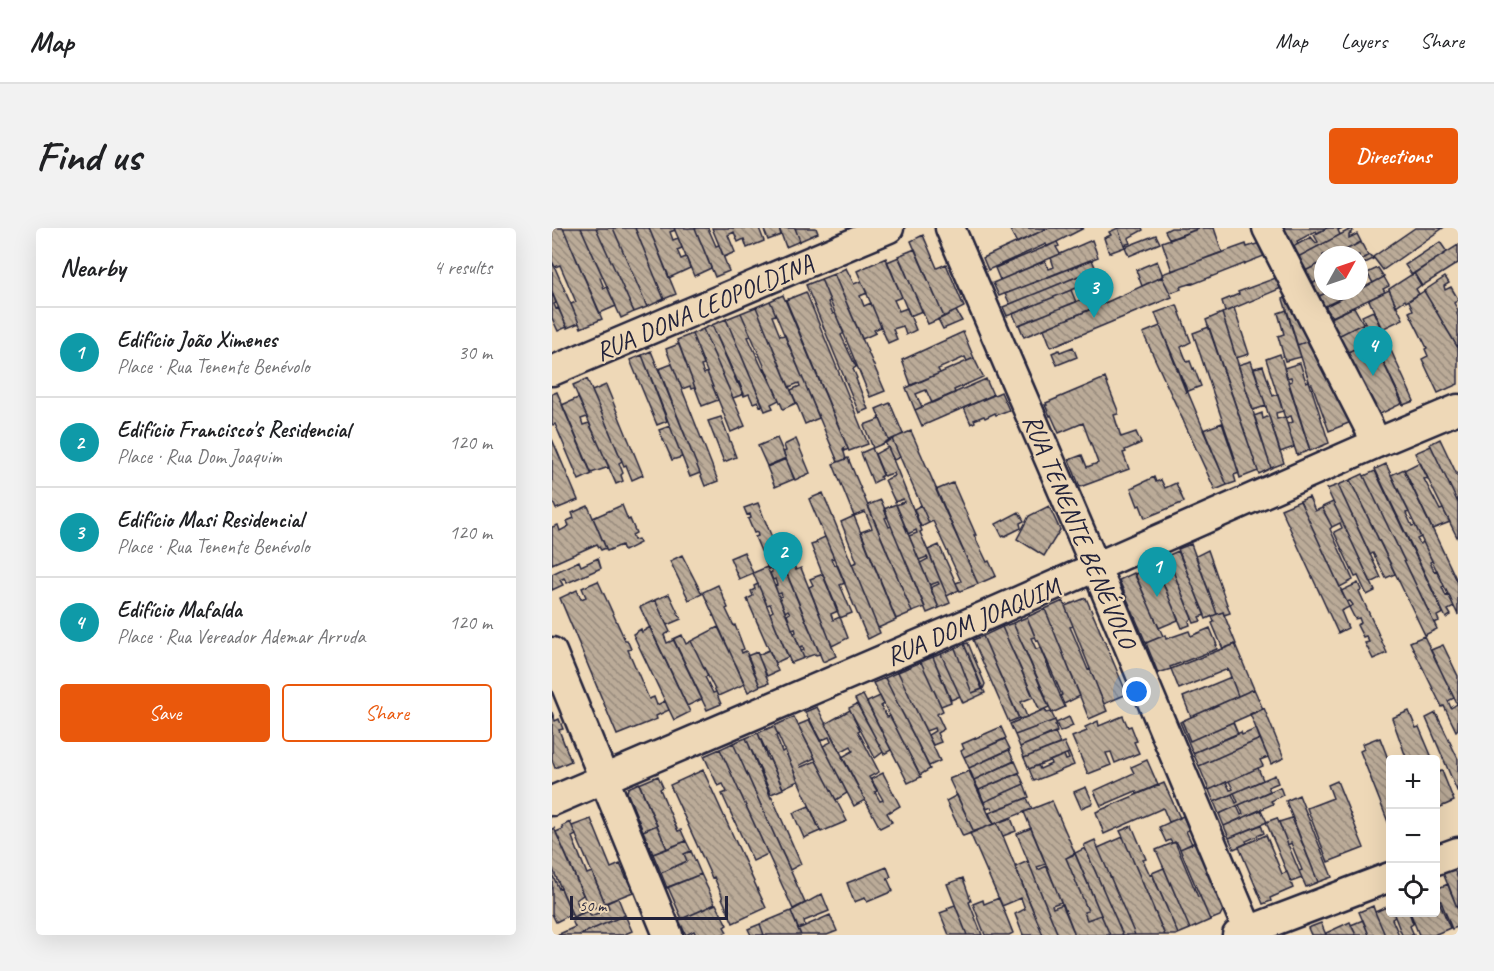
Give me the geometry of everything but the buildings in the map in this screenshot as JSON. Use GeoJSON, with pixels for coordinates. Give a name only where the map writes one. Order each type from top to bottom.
{"type":"FeatureCollection","features":[{"type":"Feature","properties":{"kind":"street","name":"RUA DONA LEOPOLDINA"},"geometry":{"type":"LineString","coordinates":[[552,371],[889,228]]}},
{"type":"Feature","properties":{"kind":"street","name":"RUA TENENTE BENÉVOLO"},"geometry":{"type":"LineString","coordinates":[[950,228],[1096,568],[1245,933]]}},
{"type":"Feature","properties":{"kind":"street"},"geometry":{"type":"LineString","coordinates":[[1267,228],[1377,443]]}},
{"type":"Feature","properties":{"kind":"street","name":"RUA DOM JOAQUIM"},"geometry":{"type":"LineString","coordinates":[[552,801],[940,636],[1458,409]]}},
{"type":"Feature","properties":{"kind":"street"},"geometry":{"type":"LineString","coordinates":[[552,652],[668,935]]}},
{"type":"Feature","properties":{"kind":"street"},"geometry":{"type":"LineString","coordinates":[[1245,933],[1386,879]]}},
{"type":"Feature","properties":{"kind":"place","name":"Edifício Masi Residencial"},"geometry":{"type":"Point","coordinates":[1094,318]}},
{"type":"Feature","properties":{"kind":"place","name":"Edifício Mafalda"},"geometry":{"type":"Point","coordinates":[1373,376]}},
{"type":"Feature","properties":{"kind":"place","name":"Edifício Francisco's Residencial"},"geometry":{"type":"Point","coordinates":[783,582]}},
{"type":"Feature","properties":{"kind":"place","name":"Edifício João Ximenes"},"geometry":{"type":"Point","coordinates":[1157,597]}}]}
